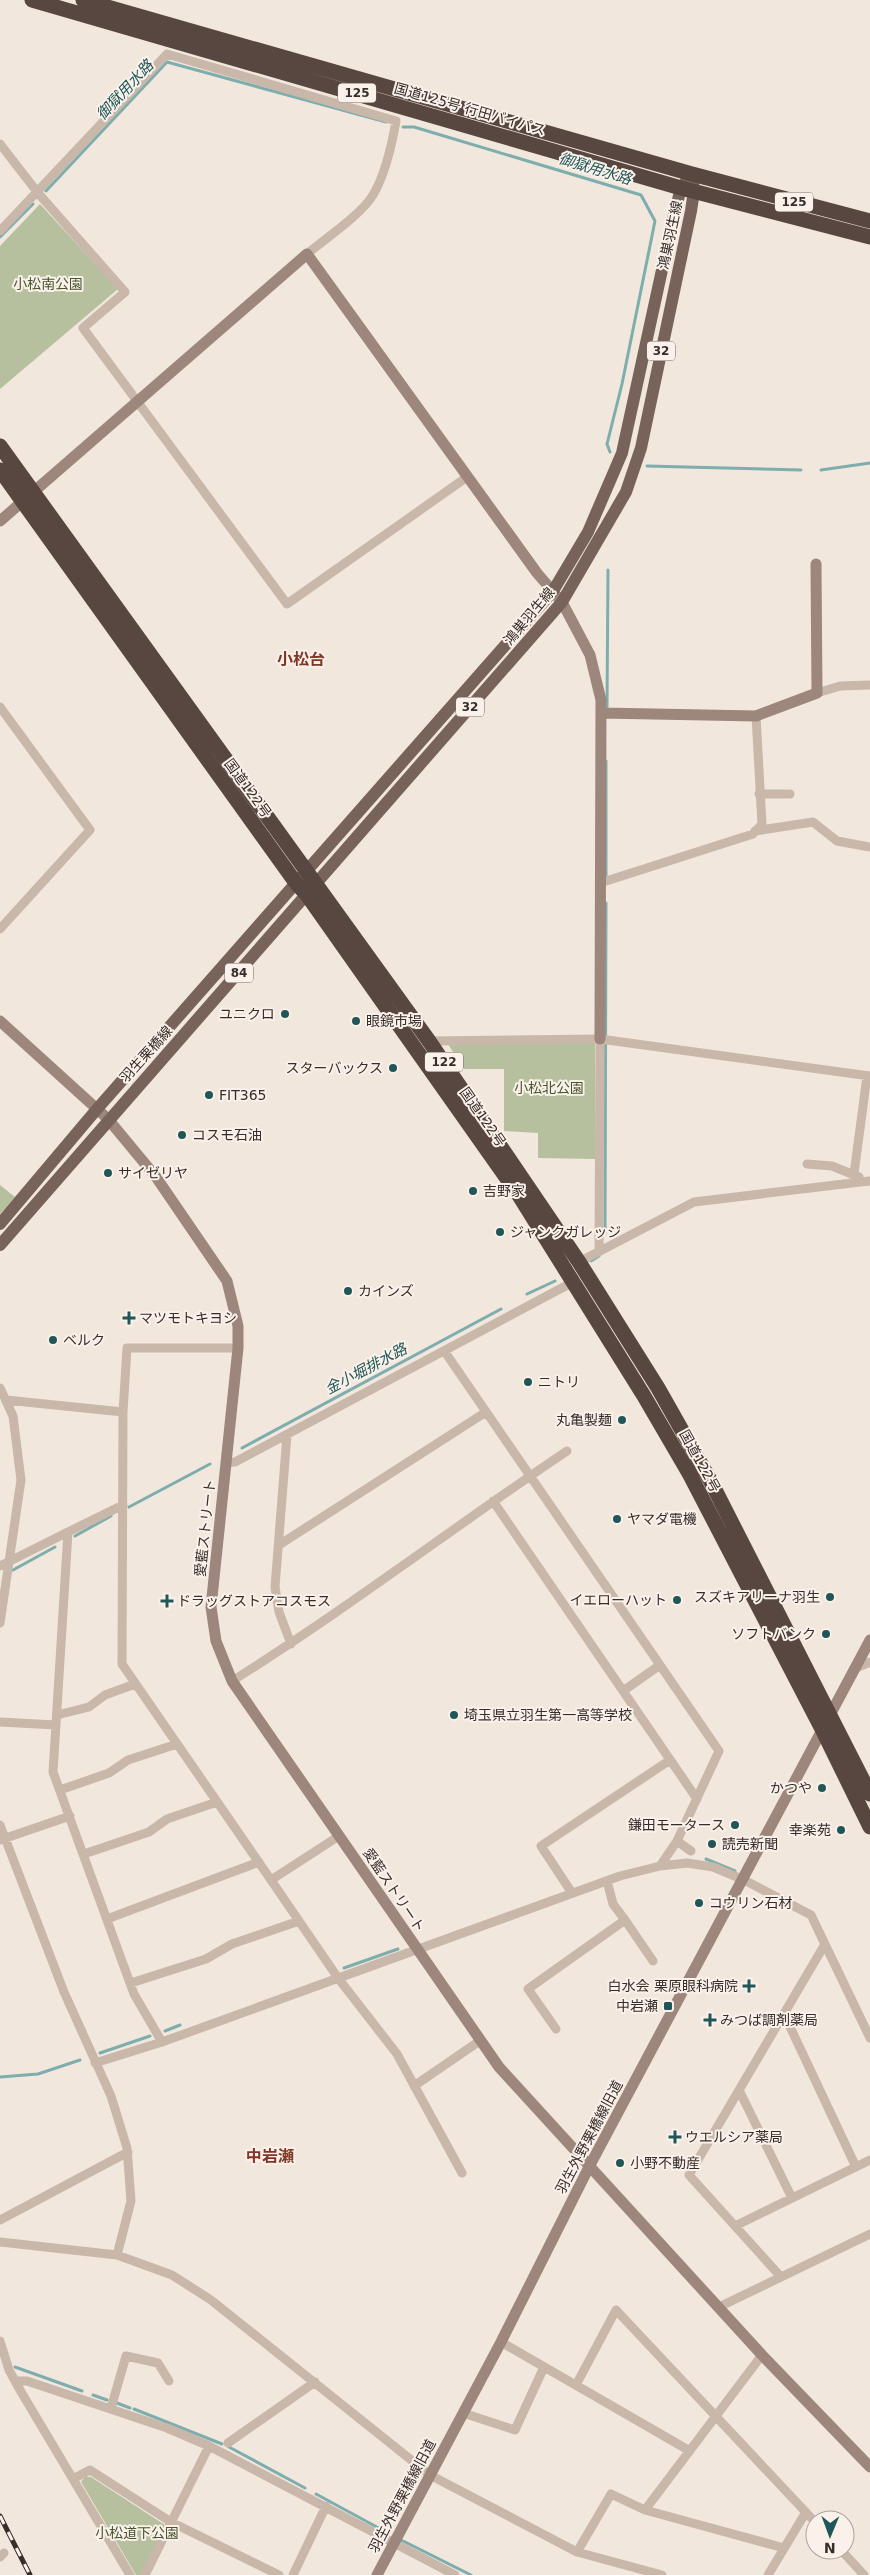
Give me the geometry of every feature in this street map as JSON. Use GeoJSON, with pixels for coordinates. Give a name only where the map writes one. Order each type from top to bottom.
{"type":"FeatureCollection","features":[{"type":"Feature","properties":{"kind":"highway","name":"国道125号 行田バイパス"},"geometry":{"type":"LineString","coordinates":[[32,0],[688,189],[870,238]]}},
{"type":"Feature","properties":{"kind":"highway","name":"国道125号 行田バイパス"},"geometry":{"type":"LineString","coordinates":[[83,0],[692,174],[870,221]]}},
{"type":"Feature","properties":{"kind":"highway","name":"国道122号"},"geometry":{"type":"LineString","coordinates":[[0,446],[28,497],[301,877],[429,1041],[580,1262],[658,1388],[710,1480],[832,1715],[870,1794]]}},
{"type":"Feature","properties":{"kind":"highway","name":"国道122号"},"geometry":{"type":"LineString","coordinates":[[0,470],[28,497]]}},
{"type":"Feature","properties":{"kind":"highway","name":"国道122号"},"geometry":{"type":"LineString","coordinates":[[312,890],[520,1196],[644,1396],[690,1475],[822,1729],[870,1827]]}},
{"type":"Feature","properties":{"kind":"main road","name":"鴻巣羽生線"},"geometry":{"type":"LineString","coordinates":[[301,877],[553,591],[588,532],[622,453],[692,174]]}},
{"type":"Feature","properties":{"kind":"main road","name":"鴻巣羽生線"},"geometry":{"type":"LineString","coordinates":[[312,890],[562,602],[626,492],[641,448],[688,189]]}},
{"type":"Feature","properties":{"kind":"main road","name":"羽生栗橋線"},"geometry":{"type":"LineString","coordinates":[[0,1224],[301,877]]}},
{"type":"Feature","properties":{"kind":"main road","name":"羽生栗橋線"},"geometry":{"type":"LineString","coordinates":[[0,1245],[108,1119],[312,890]]}},
{"type":"Feature","properties":{"kind":"street"},"geometry":{"type":"LineString","coordinates":[[0,231],[38,193],[167,54],[396,121],[378,183],[372,196],[360,210],[0,521]]}},
{"type":"Feature","properties":{"kind":"street"},"geometry":{"type":"LineString","coordinates":[[0,144],[38,193],[125,292],[83,328],[287,604],[468,477]]}},
{"type":"Feature","properties":{"kind":"street"},"geometry":{"type":"LineString","coordinates":[[307,254],[537,573],[562,602],[590,655],[602,714],[599,1250]]}},
{"type":"Feature","properties":{"kind":"street"},"geometry":{"type":"LineString","coordinates":[[816,564],[817,693]]}},
{"type":"Feature","properties":{"kind":"street"},"geometry":{"type":"LineString","coordinates":[[602,714],[756,716],[840,686],[870,685]]}},
{"type":"Feature","properties":{"kind":"street"},"geometry":{"type":"LineString","coordinates":[[0,707],[90,830],[0,930]]}},
{"type":"Feature","properties":{"kind":"street"},"geometry":{"type":"LineString","coordinates":[[755,831],[762,824],[756,716]]}},
{"type":"Feature","properties":{"kind":"street"},"geometry":{"type":"LineString","coordinates":[[759,794],[790,794]]}},
{"type":"Feature","properties":{"kind":"street"},"geometry":{"type":"LineString","coordinates":[[600,883],[755,831],[813,822],[837,840],[870,847]]}},
{"type":"Feature","properties":{"kind":"street","name":"愛藍ストリート"},"geometry":{"type":"LineString","coordinates":[[0,1020],[108,1119],[156,1177],[226,1280],[238,1326],[238,1348],[211,1607],[216,1641],[232,1680],[499,2067],[762,2355],[870,2467]]}},
{"type":"Feature","properties":{"kind":"street"},"geometry":{"type":"LineString","coordinates":[[429,1041],[600,1039],[868,1076],[854,1174]]}},
{"type":"Feature","properties":{"kind":"street"},"geometry":{"type":"LineString","coordinates":[[807,1164],[832,1166],[870,1182]]}},
{"type":"Feature","properties":{"kind":"street"},"geometry":{"type":"LineString","coordinates":[[580,1262],[599,1250],[694,1202],[870,1182]]}},
{"type":"Feature","properties":{"kind":"street"},"geometry":{"type":"LineString","coordinates":[[226,1463],[235,1462],[287,1435],[573,1282]]}},
{"type":"Feature","properties":{"kind":"street"},"geometry":{"type":"LineString","coordinates":[[238,1348],[127,1348],[123,1412],[122,1664],[338,1978],[397,2054],[462,2173]]}},
{"type":"Feature","properties":{"kind":"street"},"geometry":{"type":"LineString","coordinates":[[445,1352],[719,1751],[677,1841],[660,1866]]}},
{"type":"Feature","properties":{"kind":"street"},"geometry":{"type":"LineString","coordinates":[[0,1388],[14,1416],[21,1480],[4,1564],[0,1623]]}},
{"type":"Feature","properties":{"kind":"street"},"geometry":{"type":"LineString","coordinates":[[6,1400],[123,1412]]}},
{"type":"Feature","properties":{"kind":"street"},"geometry":{"type":"LineString","coordinates":[[279,1545],[486,1412]]}},
{"type":"Feature","properties":{"kind":"street"},"geometry":{"type":"LineString","coordinates":[[287,1435],[275,1587],[279,1612],[291,1644]]}},
{"type":"Feature","properties":{"kind":"street"},"geometry":{"type":"LineString","coordinates":[[232,1680],[291,1644],[493,1501],[568,1451]]}},
{"type":"Feature","properties":{"kind":"street"},"geometry":{"type":"LineString","coordinates":[[493,1501],[697,1799]]}},
{"type":"Feature","properties":{"kind":"street"},"geometry":{"type":"LineString","coordinates":[[4,1564],[123,1505]]}},
{"type":"Feature","properties":{"kind":"street"},"geometry":{"type":"LineString","coordinates":[[68,1532],[53,1772],[134,1994],[162,2042]]}},
{"type":"Feature","properties":{"kind":"street","name":"羽生外野栗橋線旧道"},"geometry":{"type":"LineString","coordinates":[[377,2575],[501,2342],[589,2167],[744,1880],[822,1729],[832,1715],[870,1640]]}},
{"type":"Feature","properties":{"kind":"street"},"geometry":{"type":"LineString","coordinates":[[856,1668],[870,1662]]}},
{"type":"Feature","properties":{"kind":"street"},"geometry":{"type":"LineString","coordinates":[[623,1690],[660,1665]]}},
{"type":"Feature","properties":{"kind":"street"},"geometry":{"type":"LineString","coordinates":[[57,1715],[89,1707],[105,1695],[135,1684]]}},
{"type":"Feature","properties":{"kind":"street"},"geometry":{"type":"LineString","coordinates":[[0,1722],[56,1725]]}},
{"type":"Feature","properties":{"kind":"street"},"geometry":{"type":"LineString","coordinates":[[60,1790],[109,1773],[128,1760],[177,1744]]}},
{"type":"Feature","properties":{"kind":"street"},"geometry":{"type":"LineString","coordinates":[[572,1893],[541,1846],[670,1760]]}},
{"type":"Feature","properties":{"kind":"street"},"geometry":{"type":"LineString","coordinates":[[84,1854],[149,1832],[167,1819],[217,1802]]}},
{"type":"Feature","properties":{"kind":"street"},"geometry":{"type":"LineString","coordinates":[[2,1839],[70,1816]]}},
{"type":"Feature","properties":{"kind":"street"},"geometry":{"type":"LineString","coordinates":[[0,1825],[2,1839],[64,1992],[111,2096],[128,2152],[131,2201],[117,2255]]}},
{"type":"Feature","properties":{"kind":"street"},"geometry":{"type":"LineString","coordinates":[[271,1880],[339,1836]]}},
{"type":"Feature","properties":{"kind":"street"},"geometry":{"type":"LineString","coordinates":[[677,1841],[691,1851]]}},
{"type":"Feature","properties":{"kind":"street"},"geometry":{"type":"LineString","coordinates":[[107,1919],[259,1862]]}},
{"type":"Feature","properties":{"kind":"street"},"geometry":{"type":"LineString","coordinates":[[95,2063],[162,2042],[606,1881],[660,1866],[687,1863],[713,1868],[744,1880],[811,1915],[870,2038]]}},
{"type":"Feature","properties":{"kind":"street"},"geometry":{"type":"LineString","coordinates":[[606,1881],[613,1904],[653,1961]]}},
{"type":"Feature","properties":{"kind":"street"},"geometry":{"type":"LineString","coordinates":[[556,2029],[528,1989],[624,1920]]}},
{"type":"Feature","properties":{"kind":"street"},"geometry":{"type":"LineString","coordinates":[[131,1983],[206,1959],[232,1944],[299,1921]]}},
{"type":"Feature","properties":{"kind":"street"},"geometry":{"type":"LineString","coordinates":[[782,2277],[689,2175],[825,1944]]}},
{"type":"Feature","properties":{"kind":"street"},"geometry":{"type":"LineString","coordinates":[[784,2014],[856,2167]]}},
{"type":"Feature","properties":{"kind":"street"},"geometry":{"type":"LineString","coordinates":[[414,2086],[481,2040]]}},
{"type":"Feature","properties":{"kind":"street"},"geometry":{"type":"LineString","coordinates":[[739,2090],[792,2198]]}},
{"type":"Feature","properties":{"kind":"street"},"geometry":{"type":"LineString","coordinates":[[0,2220],[128,2152]]}},
{"type":"Feature","properties":{"kind":"street"},"geometry":{"type":"LineString","coordinates":[[735,2226],[870,2160]]}},
{"type":"Feature","properties":{"kind":"street"},"geometry":{"type":"LineString","coordinates":[[719,2307],[870,2234]]}},
{"type":"Feature","properties":{"kind":"street"},"geometry":{"type":"LineString","coordinates":[[0,2242],[117,2255],[172,2275],[211,2300],[430,2475],[577,2552],[662,2575]]}},
{"type":"Feature","properties":{"kind":"street"},"geometry":{"type":"LineString","coordinates":[[576,2385],[616,2310],[805,2511]]}},
{"type":"Feature","properties":{"kind":"street"},"geometry":{"type":"LineString","coordinates":[[0,2342],[9,2370],[130,2575]]}},
{"type":"Feature","properties":{"kind":"street"},"geometry":{"type":"LineString","coordinates":[[501,2342],[690,2451]]}},
{"type":"Feature","properties":{"kind":"street"},"geometry":{"type":"LineString","coordinates":[[645,2510],[762,2355]]}},
{"type":"Feature","properties":{"kind":"street"},"geometry":{"type":"LineString","coordinates":[[111,2408],[126,2356],[158,2363],[169,2381]]}},
{"type":"Feature","properties":{"kind":"street"},"geometry":{"type":"LineString","coordinates":[[463,2412],[515,2430],[544,2366]]}},
{"type":"Feature","properties":{"kind":"street"},"geometry":{"type":"LineString","coordinates":[[16,2381],[27,2381],[111,2408],[167,2428],[209,2446],[455,2575]]}},
{"type":"Feature","properties":{"kind":"street"},"geometry":{"type":"LineString","coordinates":[[228,2443],[315,2382]]}},
{"type":"Feature","properties":{"kind":"street"},"geometry":{"type":"LineString","coordinates":[[145,2575],[209,2446]]}},
{"type":"Feature","properties":{"kind":"street"},"geometry":{"type":"LineString","coordinates":[[73,2480],[90,2470],[171,2522],[279,2575]]}},
{"type":"Feature","properties":{"kind":"street"},"geometry":{"type":"LineString","coordinates":[[577,2552],[611,2494],[645,2510],[784,2548]]}},
{"type":"Feature","properties":{"kind":"street"},"geometry":{"type":"LineString","coordinates":[[293,2575],[326,2506]]}},
{"type":"Feature","properties":{"kind":"street"},"geometry":{"type":"LineString","coordinates":[[768,2575],[805,2514]]}},
{"type":"Feature","properties":{"kind":"street"},"geometry":{"type":"LineString","coordinates":[[850,2560],[864,2575]]}},
{"type":"Feature","properties":{"kind":"green space","name":"小松南公園"},"geometry":{"type":"Polygon","coordinates":[[[40,204],[118,289],[0,389],[0,246],[40,204]]]}},
{"type":"Feature","properties":{"kind":"green space","name":"小松北公園"},"geometry":{"type":"Polygon","coordinates":[[[446,1041],[595,1043],[595,1159],[538,1158],[538,1133],[504,1131],[504,1069],[464,1069],[446,1041]]]}},
{"type":"Feature","properties":{"kind":"green space"},"geometry":{"type":"Polygon","coordinates":[[[0,1185],[15,1197],[0,1214],[0,1185]]]}},
{"type":"Feature","properties":{"kind":"green space","name":"小松道下公園"},"geometry":{"type":"Polygon","coordinates":[[[85,2477],[91,2477],[165,2525],[142,2575],[136,2575],[81,2482],[85,2477]]]}},
{"type":"Feature","properties":{"kind":"waterway","name":"御獄用水路"},"geometry":{"type":"LineString","coordinates":[[46,191],[167,62],[386,122]]}},
{"type":"Feature","properties":{"kind":"waterway","name":"御獄用水路"},"geometry":{"type":"LineString","coordinates":[[403,127],[414,127],[641,195],[655,221],[622,384],[607,444],[610,452]]}},
{"type":"Feature","properties":{"kind":"waterway","name":"御獄用水路"},"geometry":{"type":"LineString","coordinates":[[0,237],[33,204]]}},
{"type":"Feature","properties":{"kind":"waterway","name":"御獄用水路"},"geometry":{"type":"LineString","coordinates":[[821,470],[870,463]]}},
{"type":"Feature","properties":{"kind":"waterway","name":"御獄用水路"},"geometry":{"type":"LineString","coordinates":[[647,466],[801,470]]}},
{"type":"Feature","properties":{"kind":"waterway"},"geometry":{"type":"LineString","coordinates":[[607,707],[608,570]]}},
{"type":"Feature","properties":{"kind":"waterway"},"geometry":{"type":"LineString","coordinates":[[606,761],[606,880]]}},
{"type":"Feature","properties":{"kind":"waterway"},"geometry":{"type":"LineString","coordinates":[[605,1233],[606,903]]}},
{"type":"Feature","properties":{"kind":"waterway","name":"金小堀排水路"},"geometry":{"type":"LineString","coordinates":[[591,1261],[599,1256]]}},
{"type":"Feature","properties":{"kind":"waterway","name":"金小堀排水路"},"geometry":{"type":"LineString","coordinates":[[527,1294],[555,1281]]}},
{"type":"Feature","properties":{"kind":"waterway","name":"金小堀排水路"},"geometry":{"type":"LineString","coordinates":[[242,1448],[501,1309]]}},
{"type":"Feature","properties":{"kind":"waterway","name":"金小堀排水路"},"geometry":{"type":"LineString","coordinates":[[129,1507],[210,1464]]}},
{"type":"Feature","properties":{"kind":"waterway","name":"金小堀排水路"},"geometry":{"type":"LineString","coordinates":[[75,1536],[111,1516]]}},
{"type":"Feature","properties":{"kind":"waterway","name":"金小堀排水路"},"geometry":{"type":"LineString","coordinates":[[13,1570],[55,1547]]}},
{"type":"Feature","properties":{"kind":"waterway"},"geometry":{"type":"LineString","coordinates":[[706,1859],[735,1871]]}},
{"type":"Feature","properties":{"kind":"waterway"},"geometry":{"type":"LineString","coordinates":[[344,1968],[398,1949]]}},
{"type":"Feature","properties":{"kind":"waterway"},"geometry":{"type":"LineString","coordinates":[[165,2031],[180,2025]]}},
{"type":"Feature","properties":{"kind":"waterway"},"geometry":{"type":"LineString","coordinates":[[100,2053],[150,2036]]}},
{"type":"Feature","properties":{"kind":"waterway"},"geometry":{"type":"LineString","coordinates":[[0,2077],[38,2074],[80,2060]]}},
{"type":"Feature","properties":{"kind":"waterway"},"geometry":{"type":"LineString","coordinates":[[15,2367],[82,2391]]}},
{"type":"Feature","properties":{"kind":"waterway"},"geometry":{"type":"LineString","coordinates":[[93,2395],[107,2400]]}},
{"type":"Feature","properties":{"kind":"waterway"},"geometry":{"type":"LineString","coordinates":[[117,2403],[130,2408]]}},
{"type":"Feature","properties":{"kind":"waterway"},"geometry":{"type":"LineString","coordinates":[[134,2409],[222,2444]]}},
{"type":"Feature","properties":{"kind":"waterway"},"geometry":{"type":"LineString","coordinates":[[229,2447],[305,2488]]}},
{"type":"Feature","properties":{"kind":"waterway"},"geometry":{"type":"LineString","coordinates":[[316,2494],[386,2532]]}},
{"type":"Feature","properties":{"kind":"waterway"},"geometry":{"type":"LineString","coordinates":[[401,2540],[471,2575]]}},
{"type":"Feature","properties":{"kind":"railway"},"geometry":{"type":"LineString","coordinates":[[0,2516],[30,2575]]}},
{"type":"Feature","properties":{"kind":"place","name":"ユニクロ"},"geometry":{"type":"Point","coordinates":[285,1014]}},
{"type":"Feature","properties":{"kind":"place","name":"眼鏡市場"},"geometry":{"type":"Point","coordinates":[356,1021]}},
{"type":"Feature","properties":{"kind":"place","name":"スターバックス"},"geometry":{"type":"Point","coordinates":[393,1068]}},
{"type":"Feature","properties":{"kind":"place","name":"FIT365"},"geometry":{"type":"Point","coordinates":[209,1095]}},
{"type":"Feature","properties":{"kind":"place","name":"コスモ石油"},"geometry":{"type":"Point","coordinates":[182,1135]}},
{"type":"Feature","properties":{"kind":"place","name":"サイゼリヤ"},"geometry":{"type":"Point","coordinates":[108,1173]}},
{"type":"Feature","properties":{"kind":"place","name":"吉野家"},"geometry":{"type":"Point","coordinates":[473,1191]}},
{"type":"Feature","properties":{"kind":"place","name":"ジャンクガレッジ"},"geometry":{"type":"Point","coordinates":[500,1232]}},
{"type":"Feature","properties":{"kind":"place","name":"カインズ"},"geometry":{"type":"Point","coordinates":[348,1291]}},
{"type":"Feature","properties":{"kind":"place","name":"マツモトキヨシ"},"geometry":{"type":"Point","coordinates":[129,1318]}},
{"type":"Feature","properties":{"kind":"place","name":"ベルク"},"geometry":{"type":"Point","coordinates":[53,1340]}},
{"type":"Feature","properties":{"kind":"place","name":"ニトリ"},"geometry":{"type":"Point","coordinates":[528,1382]}},
{"type":"Feature","properties":{"kind":"place","name":"丸亀製麺"},"geometry":{"type":"Point","coordinates":[622,1420]}},
{"type":"Feature","properties":{"kind":"place","name":"ヤマダ電機"},"geometry":{"type":"Point","coordinates":[617,1519]}},
{"type":"Feature","properties":{"kind":"place","name":"スズキアリーナ羽生"},"geometry":{"type":"Point","coordinates":[830,1597]}},
{"type":"Feature","properties":{"kind":"place","name":"イエローハット"},"geometry":{"type":"Point","coordinates":[677,1600]}},
{"type":"Feature","properties":{"kind":"place","name":"ドラッグストアコスモス"},"geometry":{"type":"Point","coordinates":[167,1601]}},
{"type":"Feature","properties":{"kind":"place","name":"ソフトバンク"},"geometry":{"type":"Point","coordinates":[826,1634]}},
{"type":"Feature","properties":{"kind":"place","name":"埼玉県立羽生第一高等学校"},"geometry":{"type":"Point","coordinates":[454,1715]}},
{"type":"Feature","properties":{"kind":"place","name":"かつや"},"geometry":{"type":"Point","coordinates":[822,1788]}},
{"type":"Feature","properties":{"kind":"place","name":"鎌田モータース"},"geometry":{"type":"Point","coordinates":[735,1825]}},
{"type":"Feature","properties":{"kind":"place","name":"幸楽苑"},"geometry":{"type":"Point","coordinates":[841,1830]}},
{"type":"Feature","properties":{"kind":"place","name":"読売新聞"},"geometry":{"type":"Point","coordinates":[712,1844]}},
{"type":"Feature","properties":{"kind":"place","name":"コウリン石材"},"geometry":{"type":"Point","coordinates":[699,1903]}},
{"type":"Feature","properties":{"kind":"place","name":"白水会 栗原眼科病院"},"geometry":{"type":"Point","coordinates":[749,1986]}},
{"type":"Feature","properties":{"kind":"place","name":"中岩瀬"},"geometry":{"type":"Point","coordinates":[668,2006]}},
{"type":"Feature","properties":{"kind":"place","name":"みつば調剤薬局"},"geometry":{"type":"Point","coordinates":[710,2020]}},
{"type":"Feature","properties":{"kind":"place","name":"ウエルシア薬局"},"geometry":{"type":"Point","coordinates":[675,2137]}},
{"type":"Feature","properties":{"kind":"place","name":"小野不動産"},"geometry":{"type":"Point","coordinates":[620,2163]}},
{"type":"Feature","properties":{"kind":"district","name":"小松台"},"geometry":{"type":"Point","coordinates":[301,659]}},
{"type":"Feature","properties":{"kind":"district","name":"中岩瀬"},"geometry":{"type":"Point","coordinates":[270,2156]}}]}
